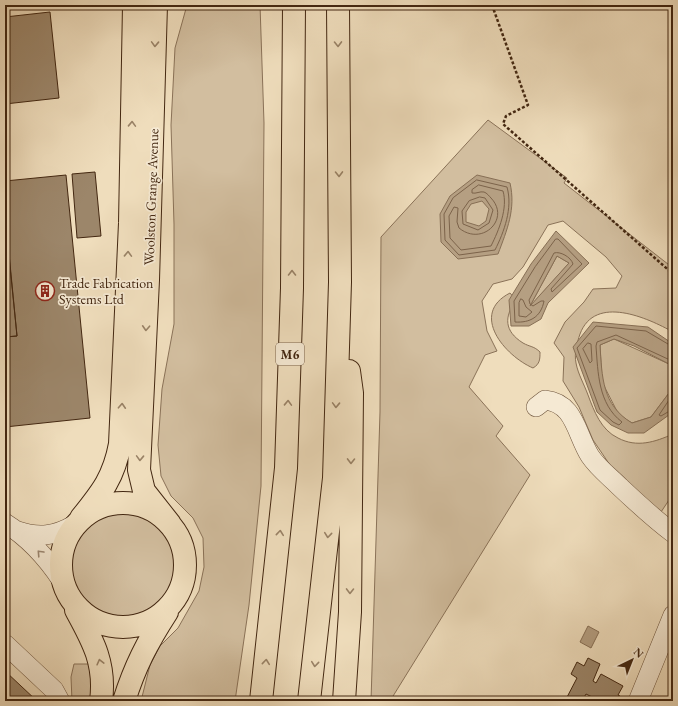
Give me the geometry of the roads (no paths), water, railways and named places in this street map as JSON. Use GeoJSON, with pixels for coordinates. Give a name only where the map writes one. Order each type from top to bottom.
{"type":"FeatureCollection","features":[{"type":"Feature","properties":{"kind":"main road","name":"Woolston Grange Avenue"},"geometry":{"type":"LineString","coordinates":[[78,522],[104,490],[112,476],[117,462],[120,444],[129,230],[134,5]]}},
{"type":"Feature","properties":{"kind":"main road","name":"Woolston Grange Avenue"},"geometry":{"type":"LineString","coordinates":[[156,5],[148,272],[139,470],[144,491],[170,524]]}},
{"type":"Feature","properties":{"kind":"main road","name":"M6"},"geometry":{"type":"LineString","coordinates":[[261,701],[286,468],[292,288],[294,5]]}},
{"type":"Feature","properties":{"kind":"main road"},"geometry":{"type":"LineString","coordinates":[[310,701],[334,478],[340,282],[338,5]]}},
{"type":"Feature","properties":{"kind":"main road"},"geometry":{"type":"LineString","coordinates":[[340,282],[352,393],[350,612],[344,701]]}},
{"type":"Feature","properties":{"kind":"main road"},"geometry":{"type":"LineString","coordinates":[[101,701],[102,673],[100,659],[94,644],[65,588],[60,567],[61,552],[66,538],[78,522],[98,508],[117,503],[136,504],[154,511],[170,524],[178,536],[184,550],[185,566],[181,588],[144,647],[135,667],[124,701]]}},
{"type":"Feature","properties":{"kind":"main road"},"geometry":{"type":"LineString","coordinates":[[65,588],[79,611],[96,622],[115,627],[135,627],[154,620],[169,607]]}},
{"type":"Feature","properties":{"kind":"street"},"geometry":{"type":"LineString","coordinates":[[536,408],[545,400],[555,401],[561,404],[570,415],[590,456],[603,471],[649,515],[673,533]]}},
{"type":"Feature","properties":{"kind":"street"},"geometry":{"type":"LineString","coordinates":[[10,526],[27,534],[48,536],[60,533],[78,522]]}},
{"type":"Feature","properties":{"kind":"street"},"geometry":{"type":"LineString","coordinates":[[10,526],[41,554],[65,588]]}},
{"type":"Feature","properties":{"kind":"street"},"geometry":{"type":"LineString","coordinates":[[638,701],[673,615]]}},
{"type":"Feature","properties":{"kind":"street"},"geometry":{"type":"LineString","coordinates":[[5,644],[54,690],[60,701]]}},
{"type":"Feature","properties":{"kind":"water"},"geometry":{"type":"Polygon","coordinates":[[[477,175],[510,183],[512,202],[510,219],[498,254],[458,259],[441,242],[440,214],[450,196],[477,175]],[[482,201],[471,204],[466,212],[466,222],[479,226],[486,221],[489,209],[482,201]]]}},
{"type":"Feature","properties":{"kind":"water"},"geometry":{"type":"Polygon","coordinates":[[[556,231],[589,263],[548,303],[541,319],[529,326],[511,326],[509,300],[531,264],[556,231]],[[557,256],[530,306],[569,263],[557,256]]]}},
{"type":"Feature","properties":{"kind":"water"},"geometry":{"type":"Polygon","coordinates":[[[593,322],[648,327],[673,344],[673,412],[644,433],[628,433],[611,425],[597,412],[573,347],[593,322]],[[614,339],[600,345],[603,379],[609,399],[622,416],[632,423],[651,417],[672,389],[669,364],[634,346],[614,339]]]}},
{"type":"Feature","properties":{"kind":"water"},"geometry":{"type":"Polygon","coordinates":[[[588,626],[599,632],[591,648],[580,642],[588,626]]]}},
{"type":"Feature","properties":{"kind":"place","name":"Trade Fabrication Systems Ltd"},"geometry":{"type":"Point","coordinates":[45,291]}}]}
